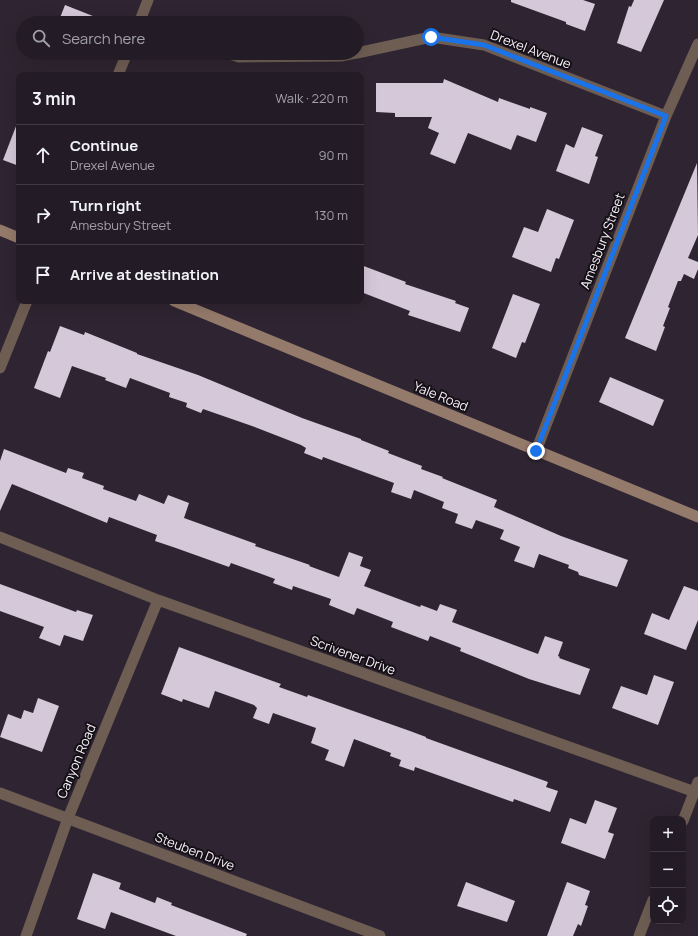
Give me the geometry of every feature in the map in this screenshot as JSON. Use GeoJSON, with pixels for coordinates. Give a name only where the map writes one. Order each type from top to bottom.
{"type":"FeatureCollection","features":[{"type":"Feature","properties":{"kind":"main road"},"geometry":{"type":"LineString","coordinates":[[0,230],[16,237]]}},
{"type":"Feature","properties":{"kind":"main road","name":"Yale Road"},"geometry":{"type":"LineString","coordinates":[[181,304],[698,517]]}},
{"type":"Feature","properties":{"kind":"street"},"geometry":{"type":"LineString","coordinates":[[142,16],[148,0]]}},
{"type":"Feature","properties":{"kind":"street","name":"Drexel Avenue"},"geometry":{"type":"LineString","coordinates":[[364,51],[431,37],[484,45],[666,116]]}},
{"type":"Feature","properties":{"kind":"street","name":"Amesbury Street"},"geometry":{"type":"LineString","coordinates":[[536,451],[666,116],[698,44]]}},
{"type":"Feature","properties":{"kind":"street"},"geometry":{"type":"LineString","coordinates":[[119,72],[124,60]]}},
{"type":"Feature","properties":{"kind":"street"},"geometry":{"type":"LineString","coordinates":[[0,368],[26,304]]}},
{"type":"Feature","properties":{"kind":"street","name":"Scrivener Drive"},"geometry":{"type":"LineString","coordinates":[[0,537],[158,600],[697,789]]}},
{"type":"Feature","properties":{"kind":"street","name":"Canyon Road"},"geometry":{"type":"LineString","coordinates":[[26,936],[68,818],[158,600]]}},
{"type":"Feature","properties":{"kind":"street"},"geometry":{"type":"LineString","coordinates":[[685,816],[697,789]]}},
{"type":"Feature","properties":{"kind":"street","name":"Steuben Drive"},"geometry":{"type":"LineString","coordinates":[[0,793],[380,936]]}},
{"type":"Feature","properties":{"kind":"street"},"geometry":{"type":"LineString","coordinates":[[639,936],[650,908]]}},
{"type":"Feature","properties":{"kind":"building"},"geometry":{"type":"Polygon","coordinates":[[[511,0],[583,0],[595,4],[585,31],[566,24],[566,22],[511,2],[511,0]]]}},
{"type":"Feature","properties":{"kind":"building"},"geometry":{"type":"Polygon","coordinates":[[[634,0],[664,0],[641,52],[617,43],[629,6],[631,7],[634,0]]]}},
{"type":"Feature","properties":{"kind":"building"},"geometry":{"type":"Polygon","coordinates":[[[65,5],[93,16],[61,16],[65,5]]]}},
{"type":"Feature","properties":{"kind":"building"},"geometry":{"type":"Polygon","coordinates":[[[444,79],[498,102],[499,98],[530,109],[530,107],[547,113],[536,142],[517,135],[511,150],[468,133],[455,164],[430,154],[439,133],[428,128],[432,117],[395,117],[395,113],[376,112],[376,83],[443,83],[444,79]]]}},
{"type":"Feature","properties":{"kind":"building"},"geometry":{"type":"Polygon","coordinates":[[[16,126],[16,165],[3,160],[16,126]]]}},
{"type":"Feature","properties":{"kind":"building"},"geometry":{"type":"Polygon","coordinates":[[[582,127],[603,135],[595,156],[598,157],[589,184],[556,171],[566,144],[574,148],[582,127]]]}},
{"type":"Feature","properties":{"kind":"building"},"geometry":{"type":"Polygon","coordinates":[[[697,163],[698,235],[688,258],[698,262],[698,269],[694,279],[684,274],[681,281],[678,281],[668,307],[670,308],[663,326],[665,327],[656,351],[625,338],[697,163]]]}},
{"type":"Feature","properties":{"kind":"building"},"geometry":{"type":"Polygon","coordinates":[[[547,209],[574,220],[559,259],[556,258],[551,272],[512,257],[524,227],[538,232],[547,209]]]}},
{"type":"Feature","properties":{"kind":"building"},"geometry":{"type":"Polygon","coordinates":[[[364,266],[406,282],[405,284],[456,301],[455,303],[469,308],[460,332],[408,315],[410,311],[364,293],[364,266]]]}},
{"type":"Feature","properties":{"kind":"building"},"geometry":{"type":"Polygon","coordinates":[[[513,294],[540,304],[525,343],[522,342],[516,358],[492,348],[513,294]]]}},
{"type":"Feature","properties":{"kind":"building"},"geometry":{"type":"Polygon","coordinates":[[[60,326],[84,335],[85,332],[137,354],[198,375],[302,418],[361,439],[389,451],[388,453],[422,466],[421,469],[497,500],[494,507],[561,536],[628,560],[617,587],[579,575],[578,572],[568,568],[569,565],[539,554],[534,568],[514,561],[520,547],[500,539],[504,530],[476,520],[472,529],[455,523],[458,514],[442,508],[444,502],[414,490],[411,499],[391,492],[394,483],[323,457],[322,460],[304,453],[306,448],[301,445],[252,426],[203,409],[201,413],[186,407],[187,403],[169,397],[170,393],[130,378],[126,388],[105,380],[106,378],[72,366],[60,398],[34,388],[48,351],[50,352],[60,326]]]}},
{"type":"Feature","properties":{"kind":"building"},"geometry":{"type":"Polygon","coordinates":[[[610,377],[664,400],[653,426],[599,402],[610,377]]]}},
{"type":"Feature","properties":{"kind":"building"},"geometry":{"type":"Polygon","coordinates":[[[4,449],[66,473],[68,468],[84,473],[82,478],[104,486],[103,489],[136,501],[139,494],[164,504],[168,495],[189,503],[184,518],[256,544],[255,546],[310,565],[309,566],[339,577],[349,552],[363,557],[360,566],[371,570],[364,586],[420,607],[421,605],[437,611],[440,604],[457,610],[452,622],[538,654],[545,636],[563,642],[558,656],[560,657],[559,658],[590,669],[580,695],[529,679],[460,651],[461,648],[430,636],[428,641],[391,627],[393,622],[357,608],[354,615],[329,605],[331,599],[293,586],[292,590],[273,583],[275,579],[259,573],[231,563],[229,567],[155,541],[157,535],[109,517],[107,523],[12,484],[0,511],[0,461],[4,449]]]}},
{"type":"Feature","properties":{"kind":"building"},"geometry":{"type":"Polygon","coordinates":[[[0,584],[76,612],[77,610],[93,615],[83,641],[64,635],[60,646],[39,638],[44,627],[0,611],[0,584]]]}},
{"type":"Feature","properties":{"kind":"building"},"geometry":{"type":"Polygon","coordinates":[[[684,586],[698,591],[698,620],[686,650],[644,634],[652,613],[669,620],[684,586]]]}},
{"type":"Feature","properties":{"kind":"building"},"geometry":{"type":"Polygon","coordinates":[[[179,647],[281,684],[279,687],[307,697],[308,695],[410,731],[548,782],[546,787],[558,791],[550,812],[514,799],[513,802],[415,767],[414,771],[399,766],[401,760],[390,756],[391,753],[354,739],[344,767],[325,760],[329,750],[311,743],[316,728],[273,713],[269,724],[253,718],[257,708],[254,705],[215,691],[209,708],[183,699],[182,702],[161,694],[179,647]]]}},
{"type":"Feature","properties":{"kind":"building"},"geometry":{"type":"Polygon","coordinates":[[[654,675],[674,682],[658,725],[612,708],[621,686],[647,695],[654,675]]]}},
{"type":"Feature","properties":{"kind":"building"},"geometry":{"type":"Polygon","coordinates":[[[38,698],[59,706],[42,752],[0,737],[8,714],[21,719],[24,710],[33,713],[38,698]]]}},
{"type":"Feature","properties":{"kind":"building"},"geometry":{"type":"Polygon","coordinates":[[[595,800],[617,808],[608,832],[614,834],[605,859],[561,843],[570,818],[586,824],[595,800]]]}},
{"type":"Feature","properties":{"kind":"building"},"geometry":{"type":"Polygon","coordinates":[[[93,873],[121,883],[119,889],[155,903],[157,897],[172,903],[171,905],[247,934],[246,936],[176,936],[111,912],[105,929],[77,919],[93,873]]]}},
{"type":"Feature","properties":{"kind":"building"},"geometry":{"type":"Polygon","coordinates":[[[466,882],[515,901],[507,922],[457,906],[466,882]]]}},
{"type":"Feature","properties":{"kind":"building"},"geometry":{"type":"Polygon","coordinates":[[[567,882],[590,891],[585,905],[588,906],[581,926],[578,924],[573,936],[547,936],[567,882]]]}},
{"type":"Feature","properties":{"kind":"route"},"geometry":{"type":"LineString","coordinates":[[431,37],[484,45],[666,116],[536,451]]}}]}
